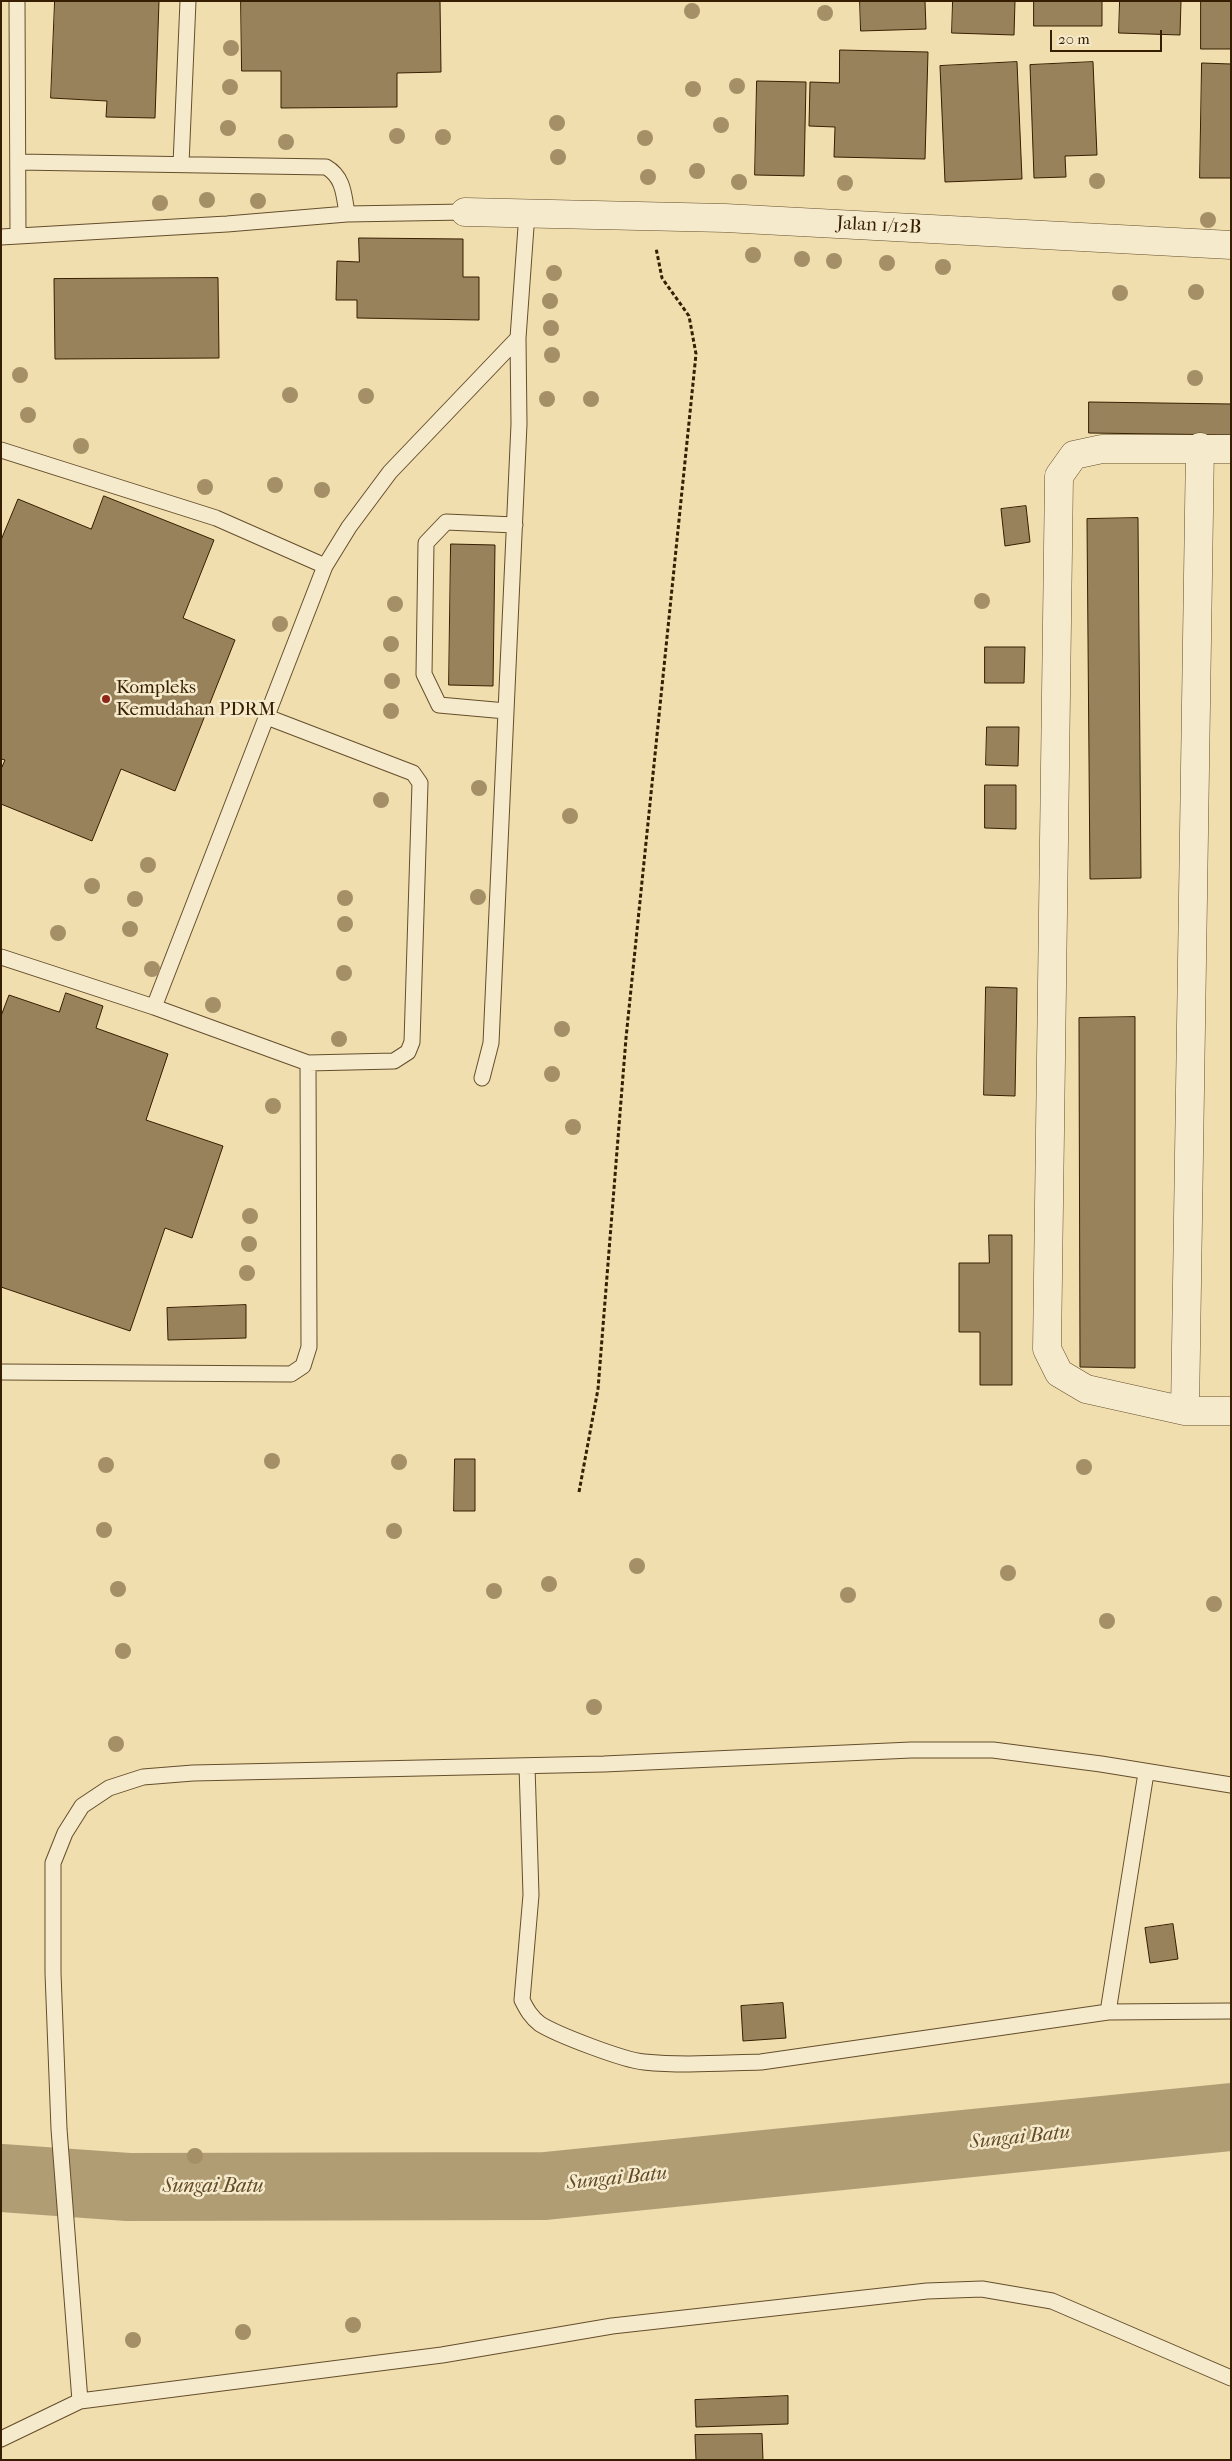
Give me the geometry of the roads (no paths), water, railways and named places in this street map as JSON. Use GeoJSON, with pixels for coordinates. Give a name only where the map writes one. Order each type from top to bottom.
{"type":"FeatureCollection","features":[{"type":"Feature","properties":{"kind":"street","name":"Jalan 1/12B"},"geometry":{"type":"LineString","coordinates":[[464,212],[725,218],[1231,245]]}},
{"type":"Feature","properties":{"kind":"street"},"geometry":{"type":"LineString","coordinates":[[1185,1411],[1200,447]]}},
{"type":"Feature","properties":{"kind":"street"},"geometry":{"type":"LineString","coordinates":[[1231,449],[1200,447],[1102,449],[1074,455],[1059,476],[1046,1349],[1059,1373],[1086,1389],[1185,1411],[1231,1411]]}},
{"type":"Feature","properties":{"kind":"lane"},"geometry":{"type":"LineString","coordinates":[[16,1],[18,236]]}},
{"type":"Feature","properties":{"kind":"lane"},"geometry":{"type":"LineString","coordinates":[[181,164],[188,1]]}},
{"type":"Feature","properties":{"kind":"lane"},"geometry":{"type":"LineString","coordinates":[[18,162],[326,167],[335,172],[341,182],[347,214]]}},
{"type":"Feature","properties":{"kind":"lane"},"geometry":{"type":"LineString","coordinates":[[1,237],[347,214],[464,212]]}},
{"type":"Feature","properties":{"kind":"lane"},"geometry":{"type":"LineString","coordinates":[[482,1078],[492,1043],[519,424],[518,338],[527,213]]}},
{"type":"Feature","properties":{"kind":"lane"},"geometry":{"type":"LineString","coordinates":[[154,1007],[325,566],[349,527],[390,472],[518,338]]}},
{"type":"Feature","properties":{"kind":"lane"},"geometry":{"type":"LineString","coordinates":[[1,450],[216,518],[325,566]]}},
{"type":"Feature","properties":{"kind":"lane"},"geometry":{"type":"LineString","coordinates":[[506,711],[439,705],[424,674],[426,543],[446,522],[515,525]]}},
{"type":"Feature","properties":{"kind":"lane"},"geometry":{"type":"LineString","coordinates":[[1,957],[154,1007],[308,1063],[394,1061],[408,1052],[412,1042],[420,783],[413,773],[267,717]]}},
{"type":"Feature","properties":{"kind":"lane"},"geometry":{"type":"LineString","coordinates":[[1,1372],[291,1374],[303,1366],[308,1347],[308,1063]]}},
{"type":"Feature","properties":{"kind":"lane"},"geometry":{"type":"LineString","coordinates":[[80,2401],[59,2129],[53,1973],[53,1864],[65,1833],[82,1806],[109,1788],[143,1777],[193,1773],[527,1766],[911,1750],[993,1750],[1101,1764],[1146,1773],[1231,1785]]}},
{"type":"Feature","properties":{"kind":"lane"},"geometry":{"type":"LineString","coordinates":[[527,1766],[531,1895],[522,2000],[529,2014],[540,2024],[559,2033],[641,2062],[718,2064],[762,2062],[1108,2012],[1231,2011]]}},
{"type":"Feature","properties":{"kind":"lane"},"geometry":{"type":"LineString","coordinates":[[1108,2012],[1146,1773]]}},
{"type":"Feature","properties":{"kind":"lane"},"geometry":{"type":"LineString","coordinates":[[1,2439],[80,2401],[433,2356],[612,2326],[927,2291],[982,2289],[1052,2301],[1231,2378]]}},
{"type":"Feature","properties":{"kind":"waterway","name":"Sungai Batu"},"geometry":{"type":"LineString","coordinates":[[1,2178],[128,2187],[545,2186],[1231,2117]]}},
{"type":"Feature","properties":{"kind":"place","name":"Kompleks Kemudahan PDRM"},"geometry":{"type":"Point","coordinates":[106,699]}}]}
